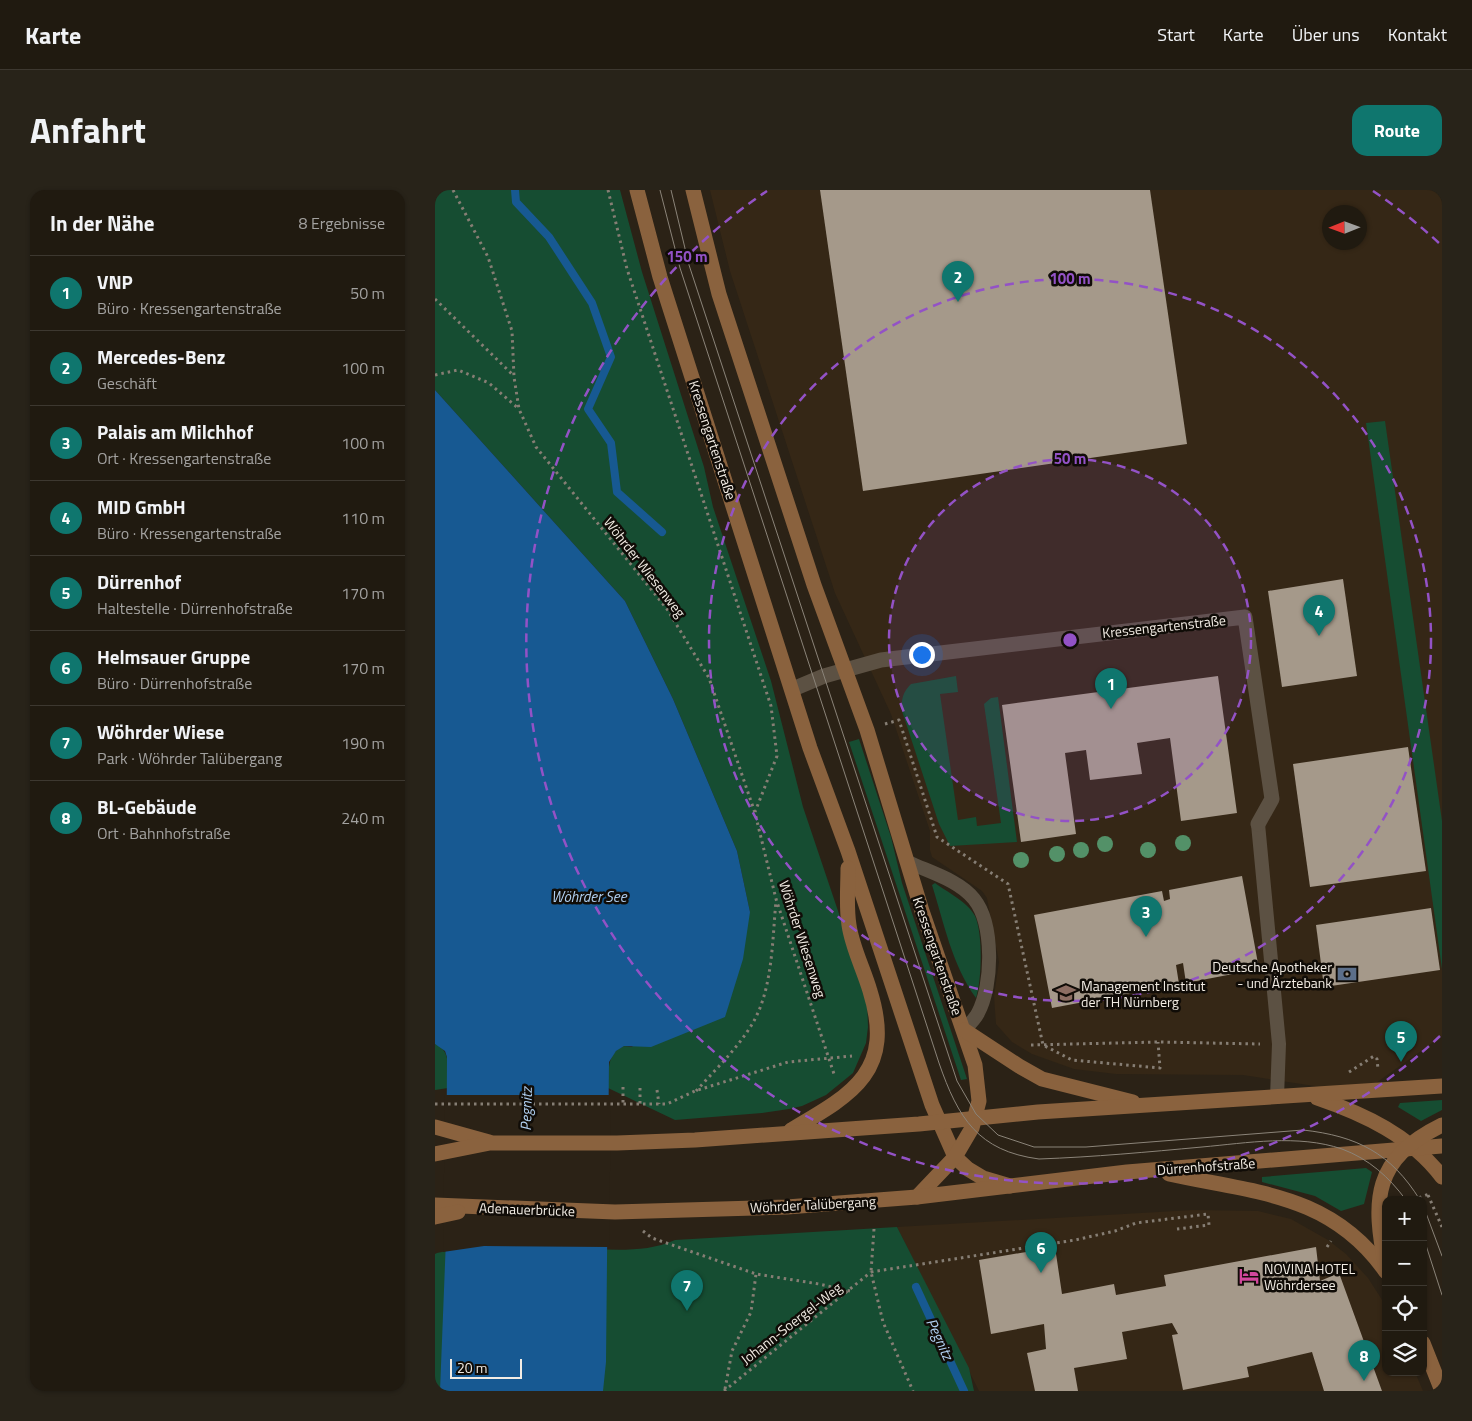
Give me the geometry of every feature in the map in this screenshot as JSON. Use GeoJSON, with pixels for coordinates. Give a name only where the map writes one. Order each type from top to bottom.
{"type":"FeatureCollection","features":[{"type":"Feature","properties":{"kind":"main road","name":"Kressengartenstraße"},"geometry":{"type":"LineString","coordinates":[[637,190],[660,277],[810,748],[848,851],[938,1122],[955,1157],[969,1170],[983,1178],[1010,1186]]}},
{"type":"Feature","properties":{"kind":"main road","name":"Kressengartenstraße"},"geometry":{"type":"LineString","coordinates":[[693,190],[719,294],[814,585],[867,730],[939,965],[964,1030],[978,1082],[979,1101],[969,1134],[955,1157],[917,1197]]}},
{"type":"Feature","properties":{"kind":"main road","name":"Kressengartenstraße"},"geometry":{"type":"LineString","coordinates":[[789,1132],[855,1089],[865,1077],[876,1049],[876,1012],[849,926],[848,851]]}},
{"type":"Feature","properties":{"kind":"main road"},"geometry":{"type":"LineString","coordinates":[[964,1030],[1019,1066],[1043,1079],[1147,1106]]}},
{"type":"Feature","properties":{"kind":"main road"},"geometry":{"type":"LineString","coordinates":[[437,1154],[490,1143],[617,1143],[1442,1086]]}},
{"type":"Feature","properties":{"kind":"main road"},"geometry":{"type":"LineString","coordinates":[[1311,1095],[1363,1116],[1409,1148],[1442,1177]]}},
{"type":"Feature","properties":{"kind":"main road","name":"Dürrenhofstraße"},"geometry":{"type":"LineString","coordinates":[[1382,1246],[1378,1223],[1379,1198],[1386,1176],[1409,1148],[1442,1125]]}},
{"type":"Feature","properties":{"kind":"main road"},"geometry":{"type":"LineString","coordinates":[[437,1128],[490,1143]]}},
{"type":"Feature","properties":{"kind":"main road","name":"Dürrenhofstraße"},"geometry":{"type":"LineString","coordinates":[[1010,1186],[1153,1170],[1442,1146]]}},
{"type":"Feature","properties":{"kind":"main road"},"geometry":{"type":"LineString","coordinates":[[1153,1170],[1280,1196],[1306,1205],[1350,1233],[1366,1247],[1382,1265]]}},
{"type":"Feature","properties":{"kind":"main road","name":"Wöhrder Talübergang"},"geometry":{"type":"LineString","coordinates":[[615,1212],[787,1207],[917,1197],[1010,1186]]}},
{"type":"Feature","properties":{"kind":"main road","name":"Adenauerbrücke"},"geometry":{"type":"LineString","coordinates":[[436,1211],[479,1207],[615,1212]]}},
{"type":"Feature","properties":{"kind":"main road"},"geometry":{"type":"LineString","coordinates":[[1427,1353],[1442,1391]]}},
{"type":"Feature","properties":{"kind":"street","name":"Kressengartenstraße"},"geometry":{"type":"LineString","coordinates":[[793,690],[845,669],[881,660],[1245,617],[1271,799],[1258,824]]}},
{"type":"Feature","properties":{"kind":"lane"},"geometry":{"type":"LineString","coordinates":[[1258,824],[1279,1044],[1277,1098]]}},
{"type":"Feature","properties":{"kind":"lane"},"geometry":{"type":"LineString","coordinates":[[908,862],[949,880],[973,897],[982,910],[989,940],[987,989],[978,1013],[964,1030]]}},
{"type":"Feature","properties":{"kind":"path","name":"Wöhrder Wiesenweg"},"geometry":{"type":"LineString","coordinates":[[453,190],[488,257],[512,331],[514,377],[519,409],[536,447],[667,609],[709,678],[755,812],[776,899],[837,1085]]}},
{"type":"Feature","properties":{"kind":"path"},"geometry":{"type":"LineString","coordinates":[[608,190],[630,278],[771,706],[777,756],[755,812]]}},
{"type":"Feature","properties":{"kind":"path"},"geometry":{"type":"LineString","coordinates":[[435,299],[514,377]]}},
{"type":"Feature","properties":{"kind":"path"},"geometry":{"type":"LineString","coordinates":[[435,375],[458,370],[489,383],[519,409]]}},
{"type":"Feature","properties":{"kind":"path"},"geometry":{"type":"LineString","coordinates":[[867,730],[899,720],[937,837],[1008,884],[1043,1045]]}},
{"type":"Feature","properties":{"kind":"path"},"geometry":{"type":"LineString","coordinates":[[695,1091],[751,1028],[761,1003],[771,960],[776,899]]}},
{"type":"Feature","properties":{"kind":"path"},"geometry":{"type":"LineString","coordinates":[[1043,1045],[1072,1060],[1160,1068],[1158,1042]]}},
{"type":"Feature","properties":{"kind":"path"},"geometry":{"type":"LineString","coordinates":[[1031,1045],[1158,1042],[1279,1044]]}},
{"type":"Feature","properties":{"kind":"path"},"geometry":{"type":"LineString","coordinates":[[437,1105],[667,1104],[695,1091],[788,1062],[854,1056]]}},
{"type":"Feature","properties":{"kind":"path"},"geometry":{"type":"LineString","coordinates":[[1374,1056],[1377,1059],[1378,1069]]}},
{"type":"Feature","properties":{"kind":"path"},"geometry":{"type":"LineString","coordinates":[[623,1087],[623,1105]]}},
{"type":"Feature","properties":{"kind":"path"},"geometry":{"type":"LineString","coordinates":[[640,1088],[641,1104]]}},
{"type":"Feature","properties":{"kind":"path"},"geometry":{"type":"LineString","coordinates":[[657,1090],[659,1104]]}},
{"type":"Feature","properties":{"kind":"path"},"geometry":{"type":"LineString","coordinates":[[1425,1196],[1438,1192]]}},
{"type":"Feature","properties":{"kind":"path"},"geometry":{"type":"LineString","coordinates":[[1428,1195],[1442,1227]]}},
{"type":"Feature","properties":{"kind":"path"},"geometry":{"type":"LineString","coordinates":[[615,1212],[653,1238],[756,1274],[850,1291]]}},
{"type":"Feature","properties":{"kind":"path"},"geometry":{"type":"LineString","coordinates":[[871,1272],[1075,1240],[1115,1231],[1136,1223],[1208,1214],[1209,1225],[1177,1229]]}},
{"type":"Feature","properties":{"kind":"path"},"geometry":{"type":"LineString","coordinates":[[874,1229],[871,1272],[883,1322],[913,1391]]}},
{"type":"Feature","properties":{"kind":"path","name":"Johann-Soergel-Weg"},"geometry":{"type":"LineString","coordinates":[[724,1390],[850,1291],[871,1272]]}},
{"type":"Feature","properties":{"kind":"path"},"geometry":{"type":"LineString","coordinates":[[724,1390],[732,1351],[751,1312],[756,1274]]}},
{"type":"Feature","properties":{"kind":"shaded area"},"geometry":{"type":"Polygon","coordinates":[[[710,190],[1442,190],[1442,1036],[1376,1083],[1321,1087],[1243,1075],[1116,1074],[1074,1069],[1032,1054],[1012,1042],[996,1024],[994,996],[999,962],[987,898],[982,891],[932,857],[930,831],[891,714],[835,593],[730,271],[710,190]]]}},
{"type":"Feature","properties":{"kind":"shaded area"},"geometry":{"type":"Polygon","coordinates":[[[1193,1210],[1258,1211],[1291,1219],[1328,1240],[1346,1254],[1368,1278],[1382,1300],[1382,1376],[1417,1376],[1423,1391],[979,1391],[897,1227],[1193,1210]]]}},
{"type":"Feature","properties":{"kind":"green space"},"geometry":{"type":"Polygon","coordinates":[[[435,190],[620,190],[642,272],[704,467],[713,507],[771,681],[803,807],[867,997],[868,1027],[866,1043],[853,1073],[826,1095],[802,1106],[762,1113],[675,1120],[608,1088],[611,1058],[614,1053],[624,1046],[632,1047],[750,912],[737,851],[673,699],[625,601],[435,390],[435,190]]]}},
{"type":"Feature","properties":{"kind":"green space"},"geometry":{"type":"Polygon","coordinates":[[[1385,421],[1442,821],[1442,969],[1366,423],[1385,421]]]}},
{"type":"Feature","properties":{"kind":"green space"},"geometry":{"type":"Polygon","coordinates":[[[956,676],[958,692],[940,694],[958,820],[976,817],[977,826],[1001,823],[984,704],[991,698],[998,697],[1017,842],[950,846],[939,824],[902,711],[902,703],[904,693],[911,684],[956,676]]]}},
{"type":"Feature","properties":{"kind":"green space"},"geometry":{"type":"Polygon","coordinates":[[[859,739],[891,837],[902,883],[967,1079],[961,1080],[849,742],[859,739]]]}},
{"type":"Feature","properties":{"kind":"green space"},"geometry":{"type":"Polygon","coordinates":[[[935,883],[967,906],[972,911],[978,924],[981,957],[976,998],[961,972],[949,943],[932,885],[935,883]]]}},
{"type":"Feature","properties":{"kind":"green space"},"geometry":{"type":"Polygon","coordinates":[[[435,1044],[444,1051],[447,1057],[448,1088],[435,1090],[435,1044]]]}},
{"type":"Feature","properties":{"kind":"green space"},"geometry":{"type":"Polygon","coordinates":[[[1442,1100],[1442,1110],[1421,1121],[1398,1107],[1400,1103],[1442,1100]]]}},
{"type":"Feature","properties":{"kind":"green space"},"geometry":{"type":"Polygon","coordinates":[[[1366,1168],[1372,1172],[1364,1204],[1341,1211],[1315,1196],[1262,1182],[1262,1177],[1366,1168]]]}},
{"type":"Feature","properties":{"kind":"green space"},"geometry":{"type":"Polygon","coordinates":[[[897,1227],[969,1368],[974,1391],[435,1391],[435,1254],[437,1253],[493,1247],[633,1249],[654,1247],[675,1240],[897,1227]]]}},
{"type":"Feature","properties":{"kind":"water","name":"Wöhrder See"},"geometry":{"type":"Polygon","coordinates":[[[435,390],[625,601],[673,699],[737,851],[750,912],[743,959],[725,1017],[651,1047],[624,1046],[616,1051],[609,1062],[606,1362],[603,1391],[440,1391],[446,1239],[447,1057],[445,1051],[435,1044],[435,390]]]}},
{"type":"Feature","properties":{"kind":"pier"},"geometry":{"type":"Polygon","coordinates":[[[445,1095],[611,1095],[609,1247],[484,1246],[443,1252],[445,1095]]]}},
{"type":"Feature","properties":{"kind":"building"},"geometry":{"type":"Polygon","coordinates":[[[820,190],[1150,190],[1187,444],[863,491],[820,190]]]}},
{"type":"Feature","properties":{"kind":"building"},"geometry":{"type":"Polygon","coordinates":[[[1343,579],[1357,676],[1282,687],[1268,591],[1343,579]]]}},
{"type":"Feature","properties":{"kind":"building"},"geometry":{"type":"Polygon","coordinates":[[[1218,676],[1237,813],[1181,821],[1170,738],[1137,743],[1142,774],[1090,780],[1086,750],[1065,753],[1076,834],[1021,842],[1002,705],[1218,676]]]}},
{"type":"Feature","properties":{"kind":"building"},"geometry":{"type":"Polygon","coordinates":[[[1408,747],[1426,871],[1310,887],[1293,764],[1408,747]]]}},
{"type":"Feature","properties":{"kind":"building"},"geometry":{"type":"Polygon","coordinates":[[[1242,876],[1259,969],[1186,983],[1183,963],[1176,965],[1179,984],[1052,1008],[1034,915],[1162,891],[1164,901],[1170,899],[1169,890],[1242,876]]]}},
{"type":"Feature","properties":{"kind":"building"},"geometry":{"type":"Polygon","coordinates":[[[1431,908],[1440,970],[1324,987],[1316,925],[1431,908]]]}},
{"type":"Feature","properties":{"kind":"building"},"geometry":{"type":"Polygon","coordinates":[[[1055,1247],[1062,1294],[1114,1284],[1116,1295],[1166,1286],[1164,1275],[1316,1247],[1320,1281],[1339,1273],[1382,1391],[1324,1391],[1312,1352],[1247,1367],[1249,1377],[1183,1390],[1172,1335],[1178,1334],[1172,1323],[1122,1332],[1127,1359],[1074,1368],[1078,1391],[1035,1391],[1027,1353],[1046,1349],[1044,1324],[991,1334],[979,1260],[1055,1247]]]}},
{"type":"Feature","properties":{"kind":"waterway"},"geometry":{"type":"LineString","coordinates":[[515,190],[516,202],[549,237],[592,303],[611,357],[588,409],[611,443],[617,492],[662,532]]}},
{"type":"Feature","properties":{"kind":"waterway","name":"Pegnitz"},"geometry":{"type":"LineString","coordinates":[[916,1287],[964,1391]]}},
{"type":"Feature","properties":{"kind":"tram line"},"geometry":{"type":"LineString","coordinates":[[660,190],[680,268],[939,1063],[954,1100],[973,1129],[986,1140],[1000,1148],[1018,1155],[1039,1159],[1272,1141],[1325,1144],[1352,1153],[1370,1163],[1393,1184],[1403,1196]]}},
{"type":"Feature","properties":{"kind":"tram line"},"geometry":{"type":"LineString","coordinates":[[671,190],[689,265],[957,1081],[976,1114],[998,1135],[1034,1147],[1086,1147],[1303,1130],[1322,1133],[1356,1142],[1371,1150],[1397,1170],[1417,1196]]}},
{"type":"Feature","properties":{"kind":"tram line"},"geometry":{"type":"LineString","coordinates":[[1427,1216],[1442,1256]]}},
{"type":"Feature","properties":{"kind":"tram line"},"geometry":{"type":"LineString","coordinates":[[1425,1241],[1442,1295]]}},
{"type":"Feature","properties":{"kind":"place","name":"Mercedes-Benz"},"geometry":{"type":"Point","coordinates":[958,302]}},
{"type":"Feature","properties":{"kind":"place","name":"MID GmbH"},"geometry":{"type":"Point","coordinates":[1319,636]}},
{"type":"Feature","properties":{"kind":"place","name":"VNP"},"geometry":{"type":"Point","coordinates":[1111,709]}},
{"type":"Feature","properties":{"kind":"place","name":"Palais am Milchhof"},"geometry":{"type":"Point","coordinates":[1146,937]}},
{"type":"Feature","properties":{"kind":"place","name":"Deutsche Apotheker - und Ärztebank"},"geometry":{"type":"Point","coordinates":[1347,974]}},
{"type":"Feature","properties":{"kind":"place","name":"Management Institut der TH Nürnberg"},"geometry":{"type":"Point","coordinates":[1066,993]}},
{"type":"Feature","properties":{"kind":"place","name":"Dürrenhof"},"geometry":{"type":"Point","coordinates":[1401,1062]}},
{"type":"Feature","properties":{"kind":"place","name":"Helmsauer Gruppe"},"geometry":{"type":"Point","coordinates":[1041,1273]}},
{"type":"Feature","properties":{"kind":"place","name":"NOVINA HOTEL Wöhrdersee"},"geometry":{"type":"Point","coordinates":[1249,1276]}},
{"type":"Feature","properties":{"kind":"place","name":"Wöhrder Wiese"},"geometry":{"type":"Point","coordinates":[687,1311]}},
{"type":"Feature","properties":{"kind":"place","name":"BL-Gebäude"},"geometry":{"type":"Point","coordinates":[1364,1381]}}]}
